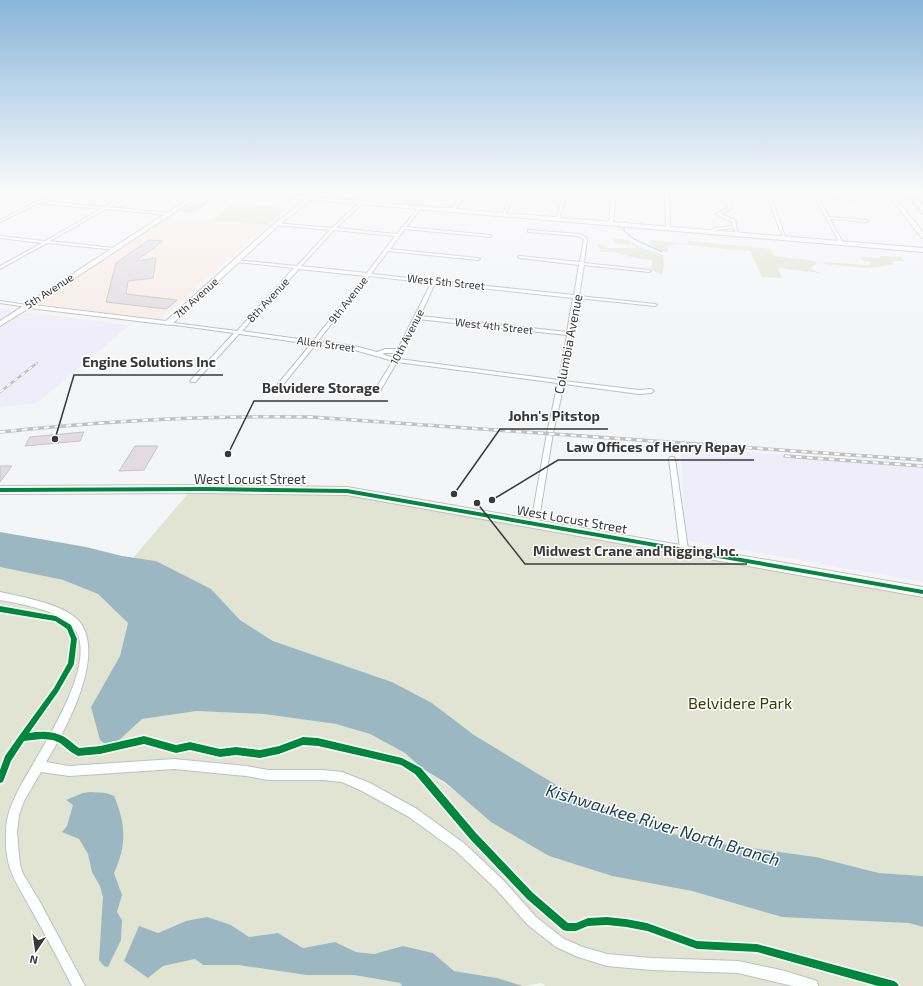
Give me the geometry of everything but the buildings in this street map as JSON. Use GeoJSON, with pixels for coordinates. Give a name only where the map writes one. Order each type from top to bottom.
{"type":"FeatureCollection","features":[{"type":"Feature","properties":{"kind":"street"},"geometry":{"type":"LineString","coordinates":[[35,240],[115,249]]}},
{"type":"Feature","properties":{"kind":"street","name":"5th Avenue"},"geometry":{"type":"LineString","coordinates":[[0,324],[129,240]]}},
{"type":"Feature","properties":{"kind":"street","name":"7th Avenue"},"geometry":{"type":"LineString","coordinates":[[168,324],[260,240]]}},
{"type":"Feature","properties":{"kind":"street","name":"8th Avenue"},"geometry":{"type":"LineString","coordinates":[[193,381],[323,240]]}},
{"type":"Feature","properties":{"kind":"street","name":"9th Avenue"},"geometry":{"type":"LineString","coordinates":[[275,391],[315,342],[393,240]]}},
{"type":"Feature","properties":{"kind":"street","name":"Columbia Avenue"},"geometry":{"type":"LineString","coordinates":[[535,523],[550,433],[561,383],[583,264],[586,240]]}},
{"type":"Feature","properties":{"kind":"street"},"geometry":{"type":"LineString","coordinates":[[808,240],[923,250]]}},
{"type":"Feature","properties":{"kind":"street"},"geometry":{"type":"LineString","coordinates":[[0,268],[47,241]]}},
{"type":"Feature","properties":{"kind":"street"},"geometry":{"type":"LineString","coordinates":[[386,250],[478,259]]}},
{"type":"Feature","properties":{"kind":"street"},"geometry":{"type":"LineString","coordinates":[[520,258],[649,271]]}},
{"type":"Feature","properties":{"kind":"street","name":"West 5th Street"},"geometry":{"type":"LineString","coordinates":[[237,261],[655,305]]}},
{"type":"Feature","properties":{"kind":"street","name":"10th Avenue"},"geometry":{"type":"LineString","coordinates":[[377,391],[396,360],[434,281]]}},
{"type":"Feature","properties":{"kind":"street","name":"Allen Street"},"geometry":{"type":"LineString","coordinates":[[0,302],[315,342],[377,353],[402,362],[561,383],[639,392],[651,391]]}},
{"type":"Feature","properties":{"kind":"street","name":"West 4th Street"},"geometry":{"type":"LineString","coordinates":[[418,317],[570,334]]}},
{"type":"Feature","properties":{"kind":"street"},"geometry":{"type":"LineString","coordinates":[[377,353],[385,351],[399,351]]}},
{"type":"Feature","properties":{"kind":"street"},"geometry":{"type":"LineString","coordinates":[[672,459],[684,549]]}},
{"type":"Feature","properties":{"kind":"street","name":"West Locust Street"},"geometry":{"type":"LineString","coordinates":[[0,490],[206,489],[347,492],[535,523],[923,592]]}},
{"type":"Feature","properties":{"kind":"street"},"geometry":{"type":"LineString","coordinates":[[0,596],[44,606],[66,617],[77,625],[84,636],[86,649],[81,676],[72,701],[22,794],[15,810],[11,832],[15,868],[79,986]]}},
{"type":"Feature","properties":{"kind":"street"},"geometry":{"type":"LineString","coordinates":[[38,766],[76,771],[174,764],[246,771],[268,775],[342,777],[366,787],[412,813],[461,848],[500,885],[532,921],[560,943],[582,954],[607,960],[651,964],[738,966],[785,977],[812,986]]}},
{"type":"Feature","properties":{"kind":"shaded area"},"geometry":{"type":"Polygon","coordinates":[[[134,240],[251,240],[160,319],[39,304],[134,240]]]}},
{"type":"Feature","properties":{"kind":"shaded area"},"geometry":{"type":"Polygon","coordinates":[[[0,309],[130,325],[37,403],[0,408],[0,309]]]}},
{"type":"Feature","properties":{"kind":"shaded area"},"geometry":{"type":"Polygon","coordinates":[[[681,446],[923,468],[923,582],[685,540],[681,446]]]}},
{"type":"Feature","properties":{"kind":"green space"},"geometry":{"type":"Polygon","coordinates":[[[613,240],[628,240],[641,247],[663,255],[664,267],[662,275],[650,269],[652,260],[634,258],[616,252],[598,252],[601,250],[597,244],[603,245],[605,248],[637,248],[631,245],[618,244],[613,240]]]}},
{"type":"Feature","properties":{"kind":"green space"},"geometry":{"type":"Polygon","coordinates":[[[650,240],[687,244],[688,241],[771,249],[774,256],[815,261],[817,264],[811,267],[811,269],[820,273],[778,268],[782,278],[762,277],[750,251],[676,244],[668,246],[668,253],[651,247],[650,240]]]}},
{"type":"Feature","properties":{"kind":"green space"},"geometry":{"type":"Polygon","coordinates":[[[880,256],[901,257],[904,261],[893,261],[893,265],[865,268],[825,264],[823,262],[869,265],[871,262],[862,260],[860,257],[880,258],[880,256]]]}},
{"type":"Feature","properties":{"kind":"green space","name":"Belvidere Park"},"geometry":{"type":"Polygon","coordinates":[[[192,489],[319,490],[923,592],[923,876],[879,873],[816,857],[708,842],[670,833],[563,789],[474,735],[432,703],[392,682],[273,641],[240,620],[210,589],[156,561],[133,558],[192,489]]]}},
{"type":"Feature","properties":{"kind":"green space"},"geometry":{"type":"Polygon","coordinates":[[[0,567],[63,580],[98,594],[128,623],[120,656],[91,707],[116,743],[141,719],[197,711],[264,714],[336,724],[370,734],[405,753],[423,769],[549,856],[612,876],[692,891],[909,923],[923,927],[923,986],[545,986],[542,983],[523,986],[497,978],[454,971],[433,953],[403,946],[374,954],[356,952],[335,942],[303,948],[278,933],[249,937],[231,925],[186,921],[158,933],[148,978],[163,966],[195,959],[203,965],[238,965],[306,975],[354,975],[400,983],[402,986],[0,986],[0,567]]]}},
{"type":"Feature","properties":{"kind":"water"},"geometry":{"type":"Polygon","coordinates":[[[0,532],[86,547],[122,556],[156,561],[211,589],[240,620],[273,641],[392,682],[432,703],[474,735],[563,789],[670,833],[708,842],[816,857],[879,873],[923,876],[923,927],[909,923],[782,917],[692,891],[612,876],[549,856],[491,822],[446,783],[423,769],[405,753],[370,734],[336,724],[264,714],[197,711],[142,719],[116,743],[106,745],[100,740],[91,707],[120,656],[128,623],[98,594],[63,580],[0,567],[0,532]]]}},
{"type":"Feature","properties":{"kind":"water"},"geometry":{"type":"Polygon","coordinates":[[[83,793],[106,793],[114,796],[123,825],[123,844],[114,873],[122,895],[117,912],[122,920],[121,940],[108,967],[104,966],[99,960],[103,897],[100,886],[92,872],[88,854],[79,839],[62,832],[67,826],[73,805],[66,800],[83,793]]]}},
{"type":"Feature","properties":{"kind":"water"},"geometry":{"type":"Polygon","coordinates":[[[207,917],[231,925],[249,937],[278,933],[303,948],[335,942],[356,952],[374,954],[403,946],[433,953],[454,971],[497,978],[523,986],[402,986],[400,983],[354,975],[306,975],[238,965],[203,965],[195,959],[163,966],[148,978],[124,961],[139,926],[158,933],[186,921],[207,917]]]}},
{"type":"Feature","properties":{"kind":"waterway"},"geometry":{"type":"LineString","coordinates":[[636,240],[662,252]]}},
{"type":"Feature","properties":{"kind":"railway"},"geometry":{"type":"LineString","coordinates":[[0,392],[37,363]]}},
{"type":"Feature","properties":{"kind":"railway"},"geometry":{"type":"LineString","coordinates":[[0,432],[78,425],[194,418],[311,417],[923,460]]}},
{"type":"Feature","properties":{"kind":"railway"},"geometry":{"type":"LineString","coordinates":[[785,456],[923,466]]}},
{"type":"Feature","properties":{"kind":"cycle path"},"geometry":{"type":"LineString","coordinates":[[0,490],[206,489],[347,491],[923,592]]}},
{"type":"Feature","properties":{"kind":"cycle path"},"geometry":{"type":"LineString","coordinates":[[0,609],[56,619],[69,627],[74,639],[71,664],[56,690],[26,731],[8,759],[0,779]]}},
{"type":"Feature","properties":{"kind":"cycle path"},"geometry":{"type":"LineString","coordinates":[[21,738],[36,735],[53,736],[63,740],[78,752],[100,750],[144,740],[176,749],[190,746],[220,753],[236,751],[260,754],[279,750],[303,741],[318,742],[402,762],[418,771],[473,836],[530,896],[566,927],[576,927],[588,922],[607,921],[626,923],[647,927],[697,945],[757,948],[894,986]]}},
{"type":"Feature","properties":{"kind":"place","name":"Engine Solutions Inc"},"geometry":{"type":"Point","coordinates":[55,439]}},
{"type":"Feature","properties":{"kind":"place","name":"Belvidere Storage"},"geometry":{"type":"Point","coordinates":[228,454]}},
{"type":"Feature","properties":{"kind":"place","name":"John's Pitstop"},"geometry":{"type":"Point","coordinates":[454,494]}},
{"type":"Feature","properties":{"kind":"place","name":"Law Offices of Henry Repay"},"geometry":{"type":"Point","coordinates":[492,500]}},
{"type":"Feature","properties":{"kind":"place","name":"Midwest Crane and Rigging Inc."},"geometry":{"type":"Point","coordinates":[477,503]}},
{"type":"Feature","properties":{"kind":"water label","name":"Kishwaukee River North Branch"},"geometry":{"type":"Point","coordinates":[663,825]}}]}
